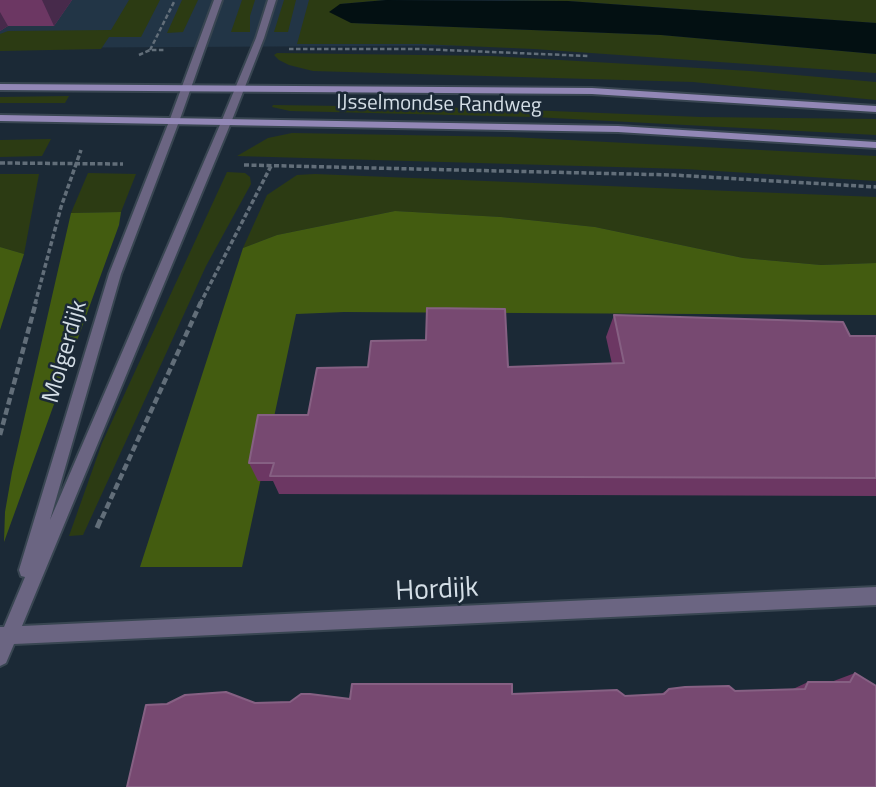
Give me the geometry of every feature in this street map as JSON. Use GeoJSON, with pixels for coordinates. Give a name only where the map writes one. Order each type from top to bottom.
{"type":"FeatureCollection","features":[{"type":"Feature","properties":{"kind":"main road","name":"IJsselmondse Randweg"},"geometry":{"type":"LineString","coordinates":[[0,87],[592,91],[876,109]]}},
{"type":"Feature","properties":{"kind":"main road","name":"IJsselmondse Randweg"},"geometry":{"type":"LineString","coordinates":[[0,118],[175,119],[618,129],[876,145]]}},
{"type":"Feature","properties":{"kind":"street","name":"Molgerdijk"},"geometry":{"type":"LineString","coordinates":[[0,657],[4,636],[115,274],[218,0]]}},
{"type":"Feature","properties":{"kind":"street","name":"Molgerdijk"},"geometry":{"type":"LineString","coordinates":[[4,636],[227,120],[261,38],[272,0]]}},
{"type":"Feature","properties":{"kind":"street","name":"Hordijk"},"geometry":{"type":"LineString","coordinates":[[4,636],[876,596]]}},
{"type":"Feature","properties":{"kind":"path"},"geometry":{"type":"LineString","coordinates":[[150,50],[175,0]]}},
{"type":"Feature","properties":{"kind":"path","name":"Molgerdijk"},"geometry":{"type":"LineString","coordinates":[[0,163],[74,163],[0,435]]}},
{"type":"Feature","properties":{"kind":"path"},"geometry":{"type":"LineString","coordinates":[[94,533],[213,275],[271,166],[673,175],[876,187]]}},
{"type":"Feature","properties":{"kind":"shaded area"},"geometry":{"type":"Polygon","coordinates":[[[0,0],[876,0],[876,69],[543,45],[0,48],[0,0]]]}},
{"type":"Feature","properties":{"kind":"shaded area"},"geometry":{"type":"Polygon","coordinates":[[[386,0],[568,1],[876,23],[876,54],[661,35],[351,23],[329,12],[340,4],[386,0]]]}},
{"type":"Feature","properties":{"kind":"green space"},"geometry":{"type":"Polygon","coordinates":[[[129,0],[160,0],[141,37],[109,37],[101,49],[0,51],[0,34],[8,31],[111,30],[129,0]]]}},
{"type":"Feature","properties":{"kind":"green space"},"geometry":{"type":"Polygon","coordinates":[[[182,0],[198,0],[183,32],[167,33],[182,0]]]}},
{"type":"Feature","properties":{"kind":"green space"},"geometry":{"type":"Polygon","coordinates":[[[242,0],[255,0],[250,16],[250,32],[231,32],[242,0]]]}},
{"type":"Feature","properties":{"kind":"green space"},"geometry":{"type":"Polygon","coordinates":[[[284,0],[296,0],[288,32],[274,32],[284,0]]]}},
{"type":"Feature","properties":{"kind":"green space"},"geometry":{"type":"Polygon","coordinates":[[[309,0],[386,0],[340,4],[351,23],[661,35],[876,54],[876,73],[534,49],[420,44],[297,44],[309,0]]]}},
{"type":"Feature","properties":{"kind":"green space"},"geometry":{"type":"Polygon","coordinates":[[[500,0],[876,0],[876,23],[568,1],[500,0]]]}},
{"type":"Feature","properties":{"kind":"green space"},"geometry":{"type":"Polygon","coordinates":[[[274,55],[491,56],[750,71],[876,82],[876,100],[693,82],[313,71],[279,60],[274,55]]]}},
{"type":"Feature","properties":{"kind":"green space"},"geometry":{"type":"Polygon","coordinates":[[[69,96],[65,103],[0,103],[0,97],[69,96]]]}},
{"type":"Feature","properties":{"kind":"green space"},"geometry":{"type":"Polygon","coordinates":[[[272,107],[876,119],[876,135],[534,117],[290,111],[272,107]]]}},
{"type":"Feature","properties":{"kind":"green space"},"geometry":{"type":"Polygon","coordinates":[[[292,133],[511,137],[876,156],[876,181],[685,169],[237,156],[268,138],[292,133]]]}},
{"type":"Feature","properties":{"kind":"green space"},"geometry":{"type":"Polygon","coordinates":[[[51,139],[42,156],[0,157],[0,140],[51,139]]]}},
{"type":"Feature","properties":{"kind":"green space"},"geometry":{"type":"Polygon","coordinates":[[[227,172],[245,173],[250,177],[251,184],[206,266],[83,535],[69,536],[102,443],[227,172]]]}},
{"type":"Feature","properties":{"kind":"green space"},"geometry":{"type":"Polygon","coordinates":[[[88,173],[136,174],[121,212],[71,213],[88,173]]]}},
{"type":"Feature","properties":{"kind":"green space"},"geometry":{"type":"Polygon","coordinates":[[[0,174],[39,174],[24,254],[0,247],[0,174]]]}},
{"type":"Feature","properties":{"kind":"green space"},"geometry":{"type":"Polygon","coordinates":[[[297,175],[876,197],[876,263],[821,265],[743,258],[595,227],[501,217],[395,211],[277,235],[243,248],[267,195],[297,175]]]}},
{"type":"Feature","properties":{"kind":"green space"},"geometry":{"type":"Polygon","coordinates":[[[395,211],[501,217],[595,227],[743,258],[821,265],[876,263],[876,315],[296,314],[242,567],[140,567],[243,248],[277,235],[395,211]]]}},
{"type":"Feature","properties":{"kind":"green space"},"geometry":{"type":"Polygon","coordinates":[[[121,212],[119,225],[4,542],[5,512],[12,472],[71,213],[121,212]]]}},
{"type":"Feature","properties":{"kind":"green space"},"geometry":{"type":"Polygon","coordinates":[[[0,247],[24,254],[0,330],[0,247]]]}},
{"type":"Feature","properties":{"kind":"building"},"geometry":{"type":"Polygon","coordinates":[[[427,308],[505,309],[508,367],[624,363],[614,315],[843,322],[850,336],[876,336],[876,478],[270,476],[274,463],[249,463],[258,415],[308,415],[317,368],[368,367],[371,341],[426,340],[427,308]]]}},
{"type":"Feature","properties":{"kind":"building"},"geometry":{"type":"Polygon","coordinates":[[[855,673],[876,686],[876,787],[127,787],[146,705],[167,704],[185,695],[226,692],[255,703],[290,702],[301,694],[350,699],[352,684],[512,684],[512,694],[617,690],[625,696],[664,694],[669,689],[685,687],[729,686],[735,691],[805,689],[808,682],[850,682],[855,673]]]}}]}
